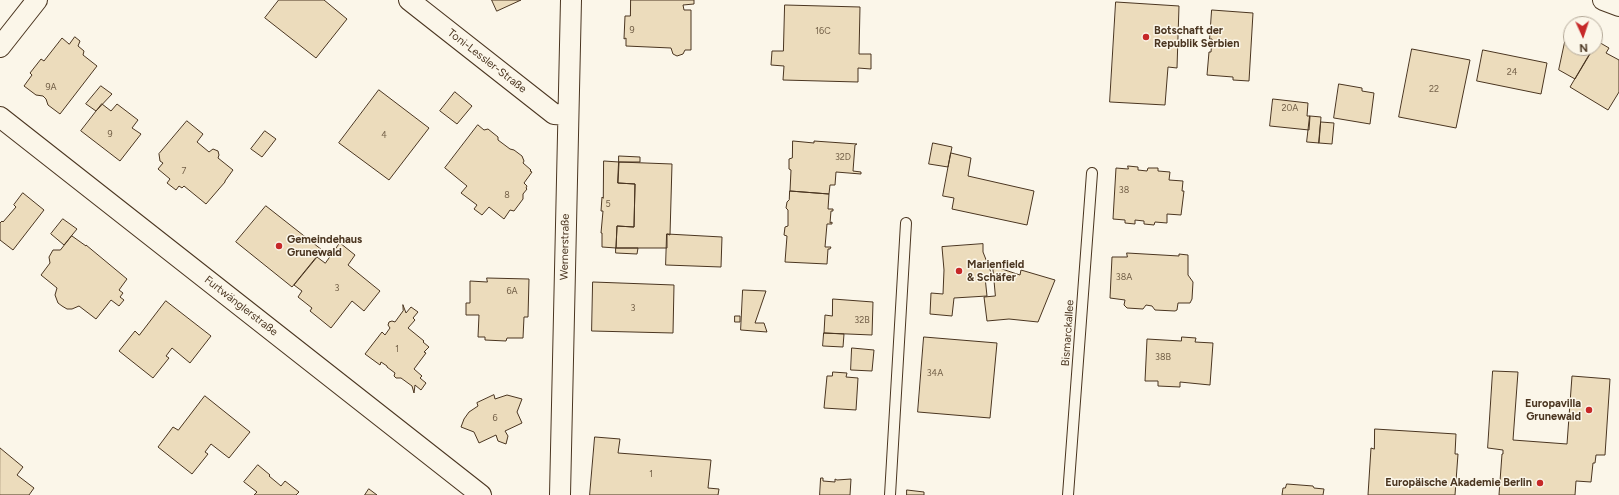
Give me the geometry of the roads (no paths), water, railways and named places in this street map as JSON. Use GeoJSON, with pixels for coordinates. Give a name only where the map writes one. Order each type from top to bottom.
{"type":"FeatureCollection","features":[{"type":"Feature","properties":{"kind":"street"},"geometry":{"type":"LineString","coordinates":[[0,47],[37,0]]}},
{"type":"Feature","properties":{"kind":"street","name":"Toni-Lessler-Straße"},"geometry":{"type":"LineString","coordinates":[[409,0],[554,114],[568,115]]}},
{"type":"Feature","properties":{"kind":"street","name":"Wernerstraße"},"geometry":{"type":"LineString","coordinates":[[560,495],[571,0]]}},
{"type":"Feature","properties":{"kind":"street"},"geometry":{"type":"LineString","coordinates":[[1603,0],[1619,6]]}},
{"type":"Feature","properties":{"kind":"street","name":"Furtwänglerstraße"},"geometry":{"type":"LineString","coordinates":[[0,117],[481,495]]}},
{"type":"Feature","properties":{"kind":"lane","name":"Bismarckallee"},"geometry":{"type":"LineString","coordinates":[[1068,495],[1092,173]]}},
{"type":"Feature","properties":{"kind":"lane"},"geometry":{"type":"LineString","coordinates":[[890,495],[906,224]]}},
{"type":"Feature","properties":{"kind":"place","name":"Botschaft der Republik Serbien"},"geometry":{"type":"Point","coordinates":[1146,37]}},
{"type":"Feature","properties":{"kind":"place","name":"Gemeindehaus Grunewald"},"geometry":{"type":"Point","coordinates":[279,246]}},
{"type":"Feature","properties":{"kind":"place","name":"Marienfield & Schäfer"},"geometry":{"type":"Point","coordinates":[959,271]}},
{"type":"Feature","properties":{"kind":"place","name":"Europavilla Grunewald"},"geometry":{"type":"Point","coordinates":[1589,410]}},
{"type":"Feature","properties":{"kind":"place","name":"Europäische Akademie Berlin"},"geometry":{"type":"Point","coordinates":[1540,483]}}]}
